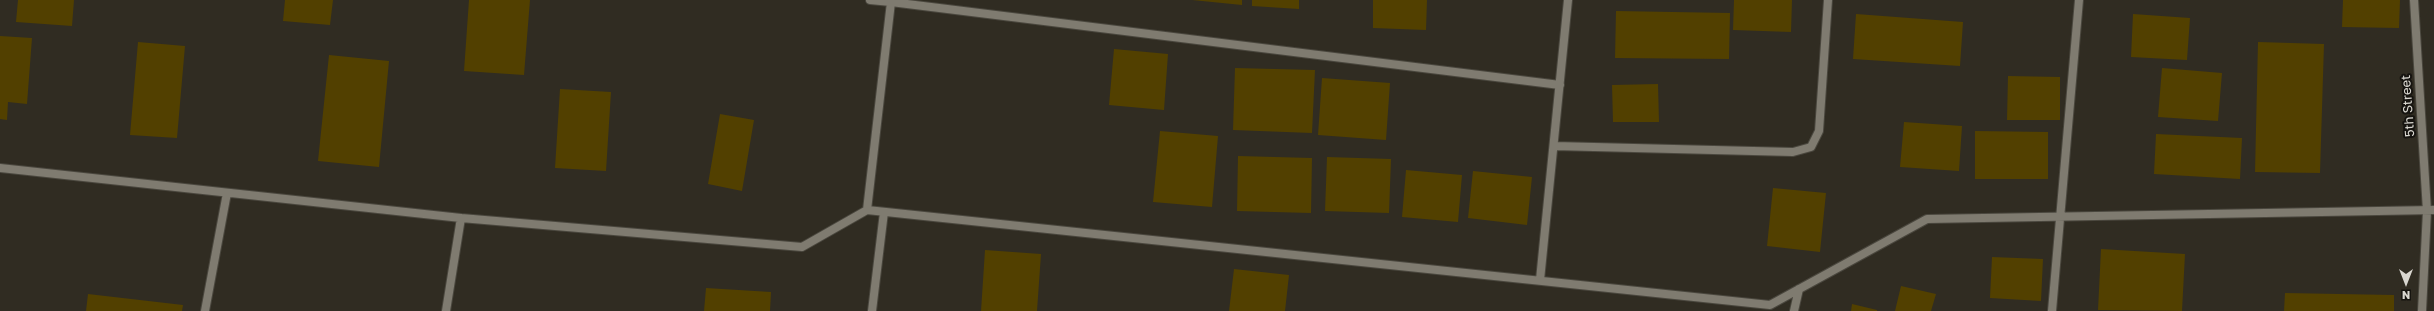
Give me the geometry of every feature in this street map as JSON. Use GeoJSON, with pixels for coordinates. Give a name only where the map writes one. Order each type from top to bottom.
{"type":"FeatureCollection","features":[{"type":"Feature","properties":{"kind":"street"},"geometry":{"type":"LineString","coordinates":[[870,0],[891,1],[1560,85]]}},
{"type":"Feature","properties":{"kind":"street"},"geometry":{"type":"LineString","coordinates":[[1540,280],[1568,0]]}},
{"type":"Feature","properties":{"kind":"street"},"geometry":{"type":"LineString","coordinates":[[1554,146],[1793,152],[1811,147],[1819,131],[1828,0]]}},
{"type":"Feature","properties":{"kind":"street"},"geometry":{"type":"LineString","coordinates":[[2052,311],[2079,0]]}},
{"type":"Feature","properties":{"kind":"street","name":"5th Street"},"geometry":{"type":"LineString","coordinates":[[2414,0],[2430,210],[2422,311]]}},
{"type":"Feature","properties":{"kind":"street"},"geometry":{"type":"LineString","coordinates":[[867,210],[891,1]]}},
{"type":"Feature","properties":{"kind":"street"},"geometry":{"type":"LineString","coordinates":[[0,168],[461,218],[802,247],[867,210],[1770,305],[1927,219],[2430,210]]}},
{"type":"Feature","properties":{"kind":"street"},"geometry":{"type":"LineString","coordinates":[[205,311],[227,193]]}},
{"type":"Feature","properties":{"kind":"street"},"geometry":{"type":"LineString","coordinates":[[872,311],[884,212]]}},
{"type":"Feature","properties":{"kind":"street"},"geometry":{"type":"LineString","coordinates":[[446,311],[461,218]]}},
{"type":"Feature","properties":{"kind":"street"},"geometry":{"type":"LineString","coordinates":[[1794,311],[1799,289]]}},
{"type":"Feature","properties":{"kind":"building"},"geometry":{"type":"Polygon","coordinates":[[[18,0],[74,0],[72,26],[16,22],[18,0]]]}},
{"type":"Feature","properties":{"kind":"building"},"geometry":{"type":"Polygon","coordinates":[[[285,0],[333,0],[330,25],[283,21],[285,0]]]}},
{"type":"Feature","properties":{"kind":"building"},"geometry":{"type":"Polygon","coordinates":[[[469,0],[530,0],[524,75],[464,71],[469,0]]]}},
{"type":"Feature","properties":{"kind":"building"},"geometry":{"type":"Polygon","coordinates":[[[1192,0],[1242,0],[1242,5],[1192,0]]]}},
{"type":"Feature","properties":{"kind":"building"},"geometry":{"type":"Polygon","coordinates":[[[1252,0],[1299,0],[1299,9],[1252,6],[1252,0]]]}},
{"type":"Feature","properties":{"kind":"building"},"geometry":{"type":"Polygon","coordinates":[[[1373,0],[1427,0],[1426,30],[1373,28],[1373,0]]]}},
{"type":"Feature","properties":{"kind":"building"},"geometry":{"type":"Polygon","coordinates":[[[1734,0],[1792,0],[1791,32],[1733,30],[1734,0]]]}},
{"type":"Feature","properties":{"kind":"building"},"geometry":{"type":"Polygon","coordinates":[[[2343,0],[2400,0],[2399,28],[2342,27],[2343,0]]]}},
{"type":"Feature","properties":{"kind":"building"},"geometry":{"type":"Polygon","coordinates":[[[1616,11],[1730,13],[1729,59],[1615,58],[1616,11]]]}},
{"type":"Feature","properties":{"kind":"building"},"geometry":{"type":"Polygon","coordinates":[[[1856,14],[1963,22],[1960,66],[1853,59],[1856,14]]]}},
{"type":"Feature","properties":{"kind":"building"},"geometry":{"type":"Polygon","coordinates":[[[2133,14],[2190,18],[2187,60],[2131,57],[2133,14]]]}},
{"type":"Feature","properties":{"kind":"building"},"geometry":{"type":"Polygon","coordinates":[[[0,36],[32,38],[27,104],[8,102],[7,120],[0,119],[0,36]]]}},
{"type":"Feature","properties":{"kind":"building"},"geometry":{"type":"Polygon","coordinates":[[[138,42],[185,46],[177,138],[130,135],[138,42]]]}},
{"type":"Feature","properties":{"kind":"building"},"geometry":{"type":"Polygon","coordinates":[[[2258,42],[2324,44],[2320,173],[2255,172],[2258,42]]]}},
{"type":"Feature","properties":{"kind":"building"},"geometry":{"type":"Polygon","coordinates":[[[1114,49],[1168,54],[1164,110],[1109,105],[1114,49]]]}},
{"type":"Feature","properties":{"kind":"building"},"geometry":{"type":"Polygon","coordinates":[[[329,55],[389,61],[379,167],[318,161],[329,55]]]}},
{"type":"Feature","properties":{"kind":"building"},"geometry":{"type":"Polygon","coordinates":[[[1235,68],[1315,70],[1312,133],[1233,130],[1235,68]]]}},
{"type":"Feature","properties":{"kind":"building"},"geometry":{"type":"Polygon","coordinates":[[[2162,68],[2222,73],[2218,121],[2158,117],[2162,68]]]}},
{"type":"Feature","properties":{"kind":"building"},"geometry":{"type":"Polygon","coordinates":[[[2008,76],[2060,77],[2060,120],[2007,120],[2008,76]]]}},
{"type":"Feature","properties":{"kind":"building"},"geometry":{"type":"Polygon","coordinates":[[[1322,78],[1390,83],[1386,140],[1318,135],[1322,78]]]}},
{"type":"Feature","properties":{"kind":"building"},"geometry":{"type":"Polygon","coordinates":[[[1658,84],[1659,122],[1613,122],[1612,85],[1658,84]]]}},
{"type":"Feature","properties":{"kind":"building"},"geometry":{"type":"Polygon","coordinates":[[[560,89],[611,92],[606,171],[555,168],[560,89]]]}},
{"type":"Feature","properties":{"kind":"building"},"geometry":{"type":"Polygon","coordinates":[[[720,114],[754,120],[742,191],[708,184],[720,114]]]}},
{"type":"Feature","properties":{"kind":"building"},"geometry":{"type":"Polygon","coordinates":[[[1904,122],[1962,126],[1959,171],[1900,167],[1904,122]]]}},
{"type":"Feature","properties":{"kind":"building"},"geometry":{"type":"Polygon","coordinates":[[[1160,131],[1218,136],[1212,207],[1153,202],[1160,131]]]}},
{"type":"Feature","properties":{"kind":"building"},"geometry":{"type":"Polygon","coordinates":[[[1975,131],[2048,132],[2048,179],[1975,179],[1975,131]]]}},
{"type":"Feature","properties":{"kind":"building"},"geometry":{"type":"Polygon","coordinates":[[[2156,134],[2242,138],[2240,179],[2154,174],[2156,134]]]}},
{"type":"Feature","properties":{"kind":"building"},"geometry":{"type":"Polygon","coordinates":[[[1238,156],[1312,158],[1311,213],[1237,211],[1238,156]]]}},
{"type":"Feature","properties":{"kind":"building"},"geometry":{"type":"Polygon","coordinates":[[[1327,157],[1391,159],[1389,213],[1325,211],[1327,157]]]}},
{"type":"Feature","properties":{"kind":"building"},"geometry":{"type":"Polygon","coordinates":[[[1406,170],[1462,175],[1458,222],[1402,217],[1406,170]]]}},
{"type":"Feature","properties":{"kind":"building"},"geometry":{"type":"Polygon","coordinates":[[[1473,171],[1532,177],[1527,225],[1468,218],[1473,171]]]}},
{"type":"Feature","properties":{"kind":"building"},"geometry":{"type":"Polygon","coordinates":[[[1773,188],[1826,193],[1820,252],[1767,246],[1773,188]]]}},
{"type":"Feature","properties":{"kind":"building"},"geometry":{"type":"Polygon","coordinates":[[[2101,249],[2185,254],[2182,311],[2098,310],[2101,249]]]}},
{"type":"Feature","properties":{"kind":"building"},"geometry":{"type":"Polygon","coordinates":[[[985,250],[1041,254],[1037,311],[981,311],[985,250]]]}},
{"type":"Feature","properties":{"kind":"building"},"geometry":{"type":"Polygon","coordinates":[[[1992,257],[2043,259],[2041,301],[1990,298],[1992,257]]]}},
{"type":"Feature","properties":{"kind":"building"},"geometry":{"type":"Polygon","coordinates":[[[1234,269],[1289,275],[1285,311],[1229,311],[1234,269]]]}},
{"type":"Feature","properties":{"kind":"building"},"geometry":{"type":"Polygon","coordinates":[[[1901,286],[1936,294],[1931,311],[1895,311],[1901,286]]]}},
{"type":"Feature","properties":{"kind":"building"},"geometry":{"type":"Polygon","coordinates":[[[706,288],[771,292],[770,311],[704,311],[706,288]]]}},
{"type":"Feature","properties":{"kind":"building"},"geometry":{"type":"Polygon","coordinates":[[[2285,293],[2394,295],[2394,311],[2284,311],[2285,293]]]}},
{"type":"Feature","properties":{"kind":"building"},"geometry":{"type":"Polygon","coordinates":[[[88,294],[183,305],[182,311],[86,311],[88,294]]]}},
{"type":"Feature","properties":{"kind":"building"},"geometry":{"type":"Polygon","coordinates":[[[1852,304],[1877,310],[1877,311],[1851,311],[1852,304]]]}}]}
